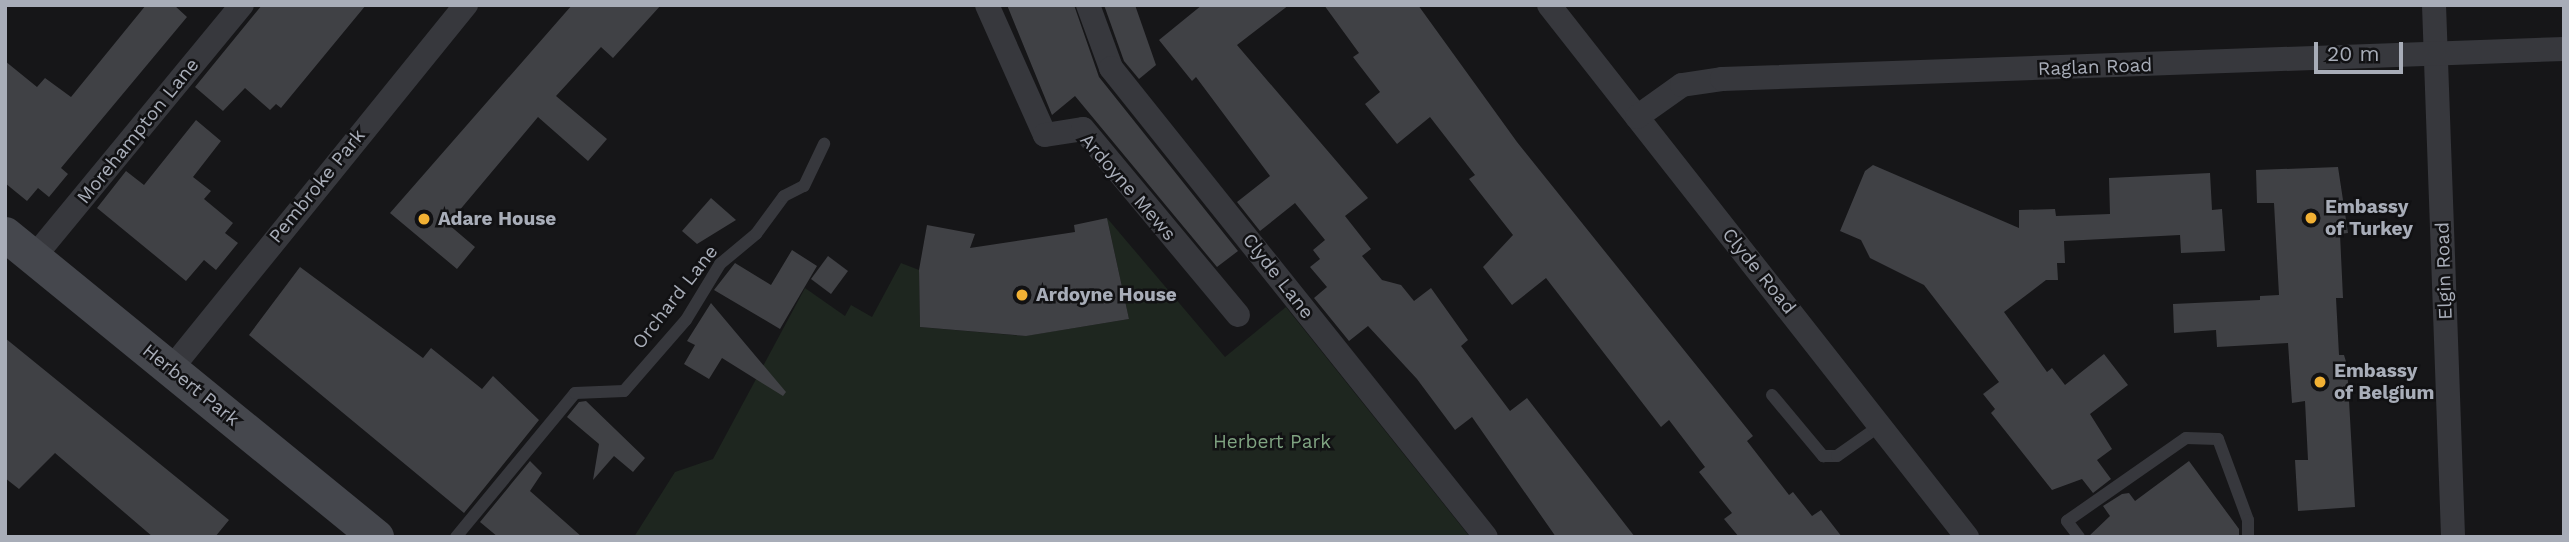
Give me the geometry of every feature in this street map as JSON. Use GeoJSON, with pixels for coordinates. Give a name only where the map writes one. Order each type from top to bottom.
{"type":"FeatureCollection","features":[{"type":"Feature","properties":{"kind":"street","name":"Morehampton Lane"},"geometry":{"type":"LineString","coordinates":[[15,247],[242,5]]}},
{"type":"Feature","properties":{"kind":"street","name":"Pembroke Park"},"geometry":{"type":"LineString","coordinates":[[171,369],[466,5]]}},
{"type":"Feature","properties":{"kind":"street","name":"Ardoyne Mews"},"geometry":{"type":"LineString","coordinates":[[987,5],[1045,135],[1083,129],[1238,315]]}},
{"type":"Feature","properties":{"kind":"street","name":"Clyde Lane"},"geometry":{"type":"LineString","coordinates":[[1088,5],[1111,68],[1486,537]]}},
{"type":"Feature","properties":{"kind":"street","name":"Clyde Road"},"geometry":{"type":"LineString","coordinates":[[1549,5],[1968,537]]}},
{"type":"Feature","properties":{"kind":"street","name":"Elgin Road"},"geometry":{"type":"LineString","coordinates":[[2434,5],[2452,537]]}},
{"type":"Feature","properties":{"kind":"street","name":"Raglan Road"},"geometry":{"type":"LineString","coordinates":[[1637,117],[1682,85],[1722,79],[2564,49]]}},
{"type":"Feature","properties":{"kind":"street","name":"Herbert Park"},"geometry":{"type":"LineString","coordinates":[[15,247],[171,369],[376,537]]}},
{"type":"Feature","properties":{"kind":"lane","name":"Orchard Lane"},"geometry":{"type":"LineString","coordinates":[[456,537],[575,393],[624,391],[686,320],[720,264],[756,234],[784,196],[804,186],[824,144]]}},
{"type":"Feature","properties":{"kind":"lane"},"geometry":{"type":"LineString","coordinates":[[1772,395],[1823,456],[1838,456],[1881,425]]}},
{"type":"Feature","properties":{"kind":"lane"},"geometry":{"type":"LineString","coordinates":[[2079,537],[2067,521],[2186,438],[2218,439],[2248,520],[2248,537]]}},
{"type":"Feature","properties":{"kind":"green space"},"geometry":{"type":"Polygon","coordinates":[[[1107,218],[1225,357],[1286,307],[1470,537],[634,537],[675,472],[713,459],[805,288],[845,316],[851,305],[872,317],[901,263],[919,270],[920,327],[1025,336],[1129,319],[1107,218]]]}},
{"type":"Feature","properties":{"kind":"building"},"geometry":{"type":"Polygon","coordinates":[[[146,5],[174,5],[187,17],[61,168],[68,174],[49,197],[38,188],[27,201],[5,183],[5,61],[37,87],[45,78],[71,97],[146,5]]]}},
{"type":"Feature","properties":{"kind":"building"},"geometry":{"type":"Polygon","coordinates":[[[262,5],[366,5],[281,108],[276,104],[270,110],[245,88],[223,111],[195,87],[262,5]]]}},
{"type":"Feature","properties":{"kind":"building"},"geometry":{"type":"Polygon","coordinates":[[[572,5],[661,5],[613,58],[601,47],[556,96],[607,139],[588,161],[538,117],[448,224],[475,247],[457,269],[390,213],[572,5]]]}},
{"type":"Feature","properties":{"kind":"building"},"geometry":{"type":"Polygon","coordinates":[[[1007,5],[1074,5],[1099,77],[1238,251],[1217,267],[1075,96],[1052,115],[1007,5]]]}},
{"type":"Feature","properties":{"kind":"building"},"geometry":{"type":"Polygon","coordinates":[[[1104,5],[1135,5],[1156,65],[1139,79],[1124,61],[1104,5]]]}},
{"type":"Feature","properties":{"kind":"building"},"geometry":{"type":"Polygon","coordinates":[[[1202,5],[1289,5],[1237,45],[1368,198],[1345,216],[1371,249],[1362,256],[1382,280],[1401,285],[1414,301],[1431,288],[1468,340],[1461,346],[1510,411],[1527,398],[1635,537],[1556,537],[1472,417],[1455,430],[1417,379],[1368,326],[1349,341],[1314,298],[1327,287],[1310,267],[1320,259],[1313,250],[1325,240],[1295,203],[1260,231],[1237,202],[1270,176],[1196,77],[1192,81],[1159,40],[1202,5]]]}},
{"type":"Feature","properties":{"kind":"building"},"geometry":{"type":"Polygon","coordinates":[[[1324,5],[1418,5],[1517,142],[1753,436],[1747,441],[1789,495],[1793,492],[1812,516],[1821,510],[1842,537],[1739,537],[1724,519],[1732,513],[1699,472],[1705,467],[1669,420],[1661,427],[1546,278],[1512,305],[1483,267],[1513,235],[1469,179],[1475,175],[1430,117],[1397,144],[1365,104],[1380,92],[1353,57],[1359,53],[1324,5]]]}},
{"type":"Feature","properties":{"kind":"building"},"geometry":{"type":"Polygon","coordinates":[[[196,120],[221,141],[193,177],[211,191],[204,199],[233,223],[225,233],[238,243],[216,270],[204,260],[186,281],[97,208],[126,171],[144,185],[196,120]]]}},
{"type":"Feature","properties":{"kind":"building"},"geometry":{"type":"Polygon","coordinates":[[[1873,165],[2019,228],[2019,210],[2055,209],[2056,216],[2110,214],[2109,178],[2210,173],[2212,210],[2222,209],[2225,251],[2181,253],[2180,235],[2064,241],[2065,263],[2057,263],[2058,280],[2046,280],[2004,312],[2047,372],[2052,368],[2065,385],[2104,354],[2128,385],[2090,414],[2112,449],[2097,460],[2111,479],[2093,493],[2082,479],[2052,490],[1991,413],[1995,409],[1983,394],[1999,382],[1924,285],[1870,258],[1861,240],[1840,231],[1865,171],[1873,165]]]}},
{"type":"Feature","properties":{"kind":"building"},"geometry":{"type":"Polygon","coordinates":[[[2338,167],[2348,233],[2340,234],[2343,298],[2336,298],[2339,355],[2344,355],[2347,365],[2355,507],[2298,511],[2295,460],[2308,460],[2305,401],[2292,403],[2288,343],[2217,347],[2216,330],[2174,333],[2173,304],[2260,300],[2260,296],[2279,295],[2274,203],[2257,203],[2256,170],[2338,167]]]}},
{"type":"Feature","properties":{"kind":"building"},"geometry":{"type":"Polygon","coordinates":[[[711,198],[736,220],[697,244],[682,231],[711,198]]]}},
{"type":"Feature","properties":{"kind":"building","name":"Ardoyne House"},"geometry":{"type":"Polygon","coordinates":[[[1107,218],[1129,319],[1026,336],[920,327],[919,270],[927,225],[975,234],[970,248],[1075,232],[1074,225],[1107,218]]]}},
{"type":"Feature","properties":{"kind":"building"},"geometry":{"type":"Polygon","coordinates":[[[792,250],[817,266],[780,329],[714,290],[735,263],[771,285],[792,250]]]}},
{"type":"Feature","properties":{"kind":"building"},"geometry":{"type":"Polygon","coordinates":[[[828,256],[848,271],[831,294],[811,279],[828,256]]]}},
{"type":"Feature","properties":{"kind":"building"},"geometry":{"type":"Polygon","coordinates":[[[300,267],[423,358],[431,348],[482,389],[493,376],[539,420],[464,513],[249,335],[300,267]]]}},
{"type":"Feature","properties":{"kind":"building"},"geometry":{"type":"Polygon","coordinates":[[[711,303],[786,392],[783,396],[722,358],[709,379],[684,364],[695,345],[687,341],[711,303]]]}},
{"type":"Feature","properties":{"kind":"building"},"geometry":{"type":"Polygon","coordinates":[[[5,338],[229,520],[215,537],[153,537],[55,453],[19,489],[5,478],[5,338]]]}},
{"type":"Feature","properties":{"kind":"building"},"geometry":{"type":"Polygon","coordinates":[[[586,401],[645,458],[633,472],[614,456],[593,480],[599,444],[567,417],[579,402],[586,401]]]}},
{"type":"Feature","properties":{"kind":"building"},"geometry":{"type":"Polygon","coordinates":[[[530,461],[542,473],[530,491],[582,537],[498,537],[480,522],[530,461]]]}},
{"type":"Feature","properties":{"kind":"building"},"geometry":{"type":"Polygon","coordinates":[[[2189,461],[2239,529],[2239,537],[2088,537],[2110,516],[2103,506],[2122,494],[2129,493],[2135,501],[2189,461]]]}},
{"type":"Feature","properties":{"kind":"place","name":"Embassy of Turkey"},"geometry":{"type":"Point","coordinates":[2311,218]}},
{"type":"Feature","properties":{"kind":"place","name":"Adare House"},"geometry":{"type":"Point","coordinates":[424,219]}},
{"type":"Feature","properties":{"kind":"place","name":"Ardoyne House"},"geometry":{"type":"Point","coordinates":[1022,295]}},
{"type":"Feature","properties":{"kind":"place","name":"Embassy of Belgium"},"geometry":{"type":"Point","coordinates":[2320,382]}}]}
